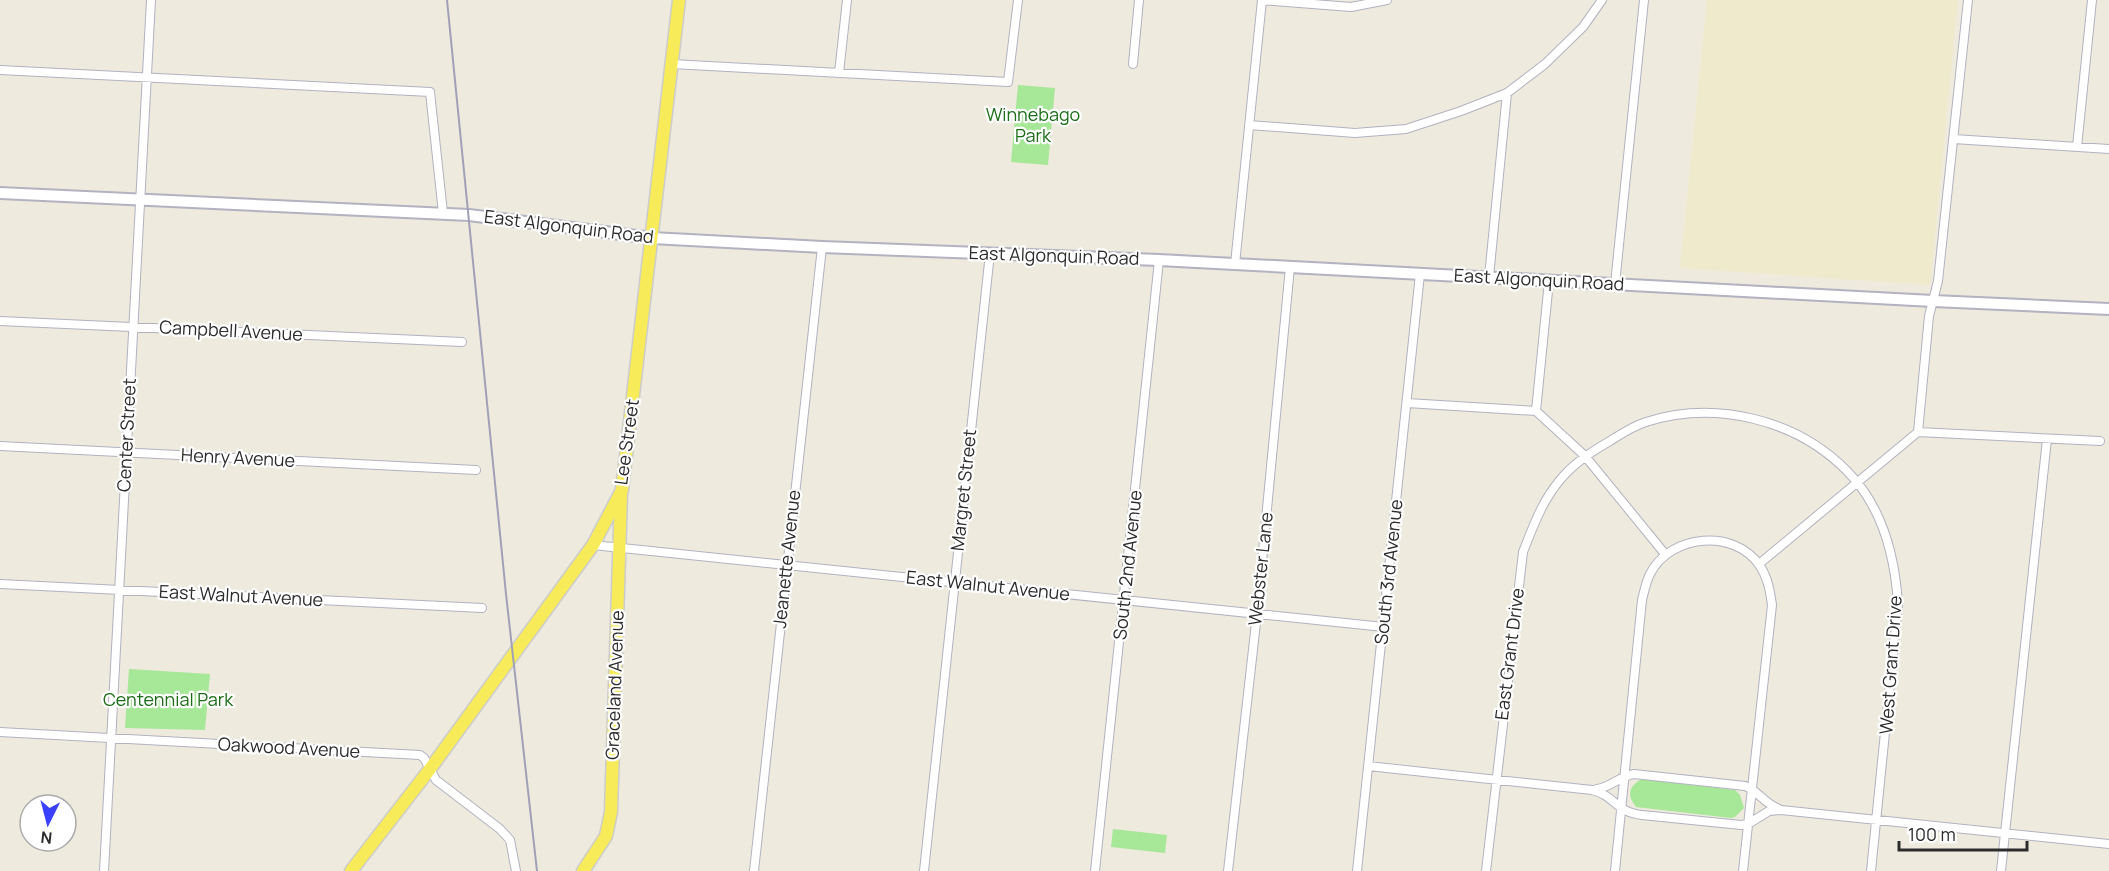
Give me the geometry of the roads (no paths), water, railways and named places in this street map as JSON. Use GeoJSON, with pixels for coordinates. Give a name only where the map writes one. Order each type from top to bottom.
{"type":"FeatureCollection","features":[{"type":"Feature","properties":{"kind":"main road","name":"Lee Street"},"geometry":{"type":"LineString","coordinates":[[351,871],[430,769],[593,545],[622,490],[679,0]]}},
{"type":"Feature","properties":{"kind":"main road","name":"Graceland Avenue"},"geometry":{"type":"LineString","coordinates":[[583,871],[606,836],[611,812],[622,490]]}},
{"type":"Feature","properties":{"kind":"street","name":"Center Street"},"geometry":{"type":"LineString","coordinates":[[104,871],[151,0]]}},
{"type":"Feature","properties":{"kind":"street"},"geometry":{"type":"LineString","coordinates":[[839,73],[847,0]]}},
{"type":"Feature","properties":{"kind":"street"},"geometry":{"type":"LineString","coordinates":[[672,64],[1008,82],[1018,0]]}},
{"type":"Feature","properties":{"kind":"street"},"geometry":{"type":"LineString","coordinates":[[1133,64],[1139,0]]}},
{"type":"Feature","properties":{"kind":"street"},"geometry":{"type":"LineString","coordinates":[[1235,264],[1262,0],[1351,7],[1387,0]]}},
{"type":"Feature","properties":{"kind":"street"},"geometry":{"type":"LineString","coordinates":[[1249,125],[1355,133],[1406,129],[1507,93],[1560,50],[1583,27],[1602,0]]}},
{"type":"Feature","properties":{"kind":"street"},"geometry":{"type":"LineString","coordinates":[[1615,284],[1644,0]]}},
{"type":"Feature","properties":{"kind":"street"},"geometry":{"type":"LineString","coordinates":[[1918,432],[1929,316],[1938,281],[1968,0]]}},
{"type":"Feature","properties":{"kind":"street"},"geometry":{"type":"LineString","coordinates":[[2077,147],[2092,0]]}},
{"type":"Feature","properties":{"kind":"street"},"geometry":{"type":"LineString","coordinates":[[0,69],[430,92],[443,213]]}},
{"type":"Feature","properties":{"kind":"street"},"geometry":{"type":"LineString","coordinates":[[1489,277],[1507,93]]}},
{"type":"Feature","properties":{"kind":"street"},"geometry":{"type":"LineString","coordinates":[[1954,140],[2109,149]]}},
{"type":"Feature","properties":{"kind":"street","name":"East Algonquin Road"},"geometry":{"type":"LineString","coordinates":[[0,193],[443,213],[652,238],[1159,260],[2109,309]]}},
{"type":"Feature","properties":{"kind":"street","name":"Jeanette Avenue"},"geometry":{"type":"LineString","coordinates":[[754,871],[822,246]]}},
{"type":"Feature","properties":{"kind":"street","name":"Margret Street"},"geometry":{"type":"LineString","coordinates":[[924,871],[990,253]]}},
{"type":"Feature","properties":{"kind":"street","name":"South 2nd Avenue"},"geometry":{"type":"LineString","coordinates":[[1095,871],[1159,260]]}},
{"type":"Feature","properties":{"kind":"street","name":"Webster Lane"},"geometry":{"type":"LineString","coordinates":[[1228,871],[1257,614],[1290,267]]}},
{"type":"Feature","properties":{"kind":"street","name":"South 3rd Avenue"},"geometry":{"type":"LineString","coordinates":[[1357,871],[1420,274]]}},
{"type":"Feature","properties":{"kind":"street"},"geometry":{"type":"LineString","coordinates":[[1536,411],[1549,281]]}},
{"type":"Feature","properties":{"kind":"street","name":"Campbell Avenue"},"geometry":{"type":"LineString","coordinates":[[0,321],[462,342]]}},
{"type":"Feature","properties":{"kind":"street"},"geometry":{"type":"LineString","coordinates":[[1407,403],[1536,411],[1584,456],[1665,554]]}},
{"type":"Feature","properties":{"kind":"street","name":"West Grant Drive"},"geometry":{"type":"LineString","coordinates":[[1584,456],[1643,423],[1667,416],[1719,413],[1749,417],[1775,425],[1805,439],[1848,471],[1857,484],[1876,513],[1885,535],[1896,573],[1898,604],[1871,871]]}},
{"type":"Feature","properties":{"kind":"street"},"geometry":{"type":"LineString","coordinates":[[1759,564],[1918,432],[2100,441]]}},
{"type":"Feature","properties":{"kind":"street"},"geometry":{"type":"LineString","coordinates":[[2001,871],[2047,439]]}},
{"type":"Feature","properties":{"kind":"street","name":"Henry Avenue"},"geometry":{"type":"LineString","coordinates":[[0,446],[476,470]]}},
{"type":"Feature","properties":{"kind":"street","name":"East Grant Drive"},"geometry":{"type":"LineString","coordinates":[[1486,871],[1523,552],[1546,500],[1559,480],[1584,456]]}},
{"type":"Feature","properties":{"kind":"street"},"geometry":{"type":"LineString","coordinates":[[1615,871],[1642,600],[1650,574],[1665,554],[1685,544],[1700,540],[1734,545],[1759,564],[1768,580],[1772,605],[1743,871]]}},
{"type":"Feature","properties":{"kind":"street","name":"East Walnut Avenue"},"geometry":{"type":"LineString","coordinates":[[593,545],[1384,627]]}},
{"type":"Feature","properties":{"kind":"street","name":"East Walnut Avenue"},"geometry":{"type":"LineString","coordinates":[[0,584],[482,608]]}},
{"type":"Feature","properties":{"kind":"street","name":"Oakwood Avenue"},"geometry":{"type":"LineString","coordinates":[[0,732],[420,755],[436,780],[508,837],[513,846],[516,871]]}},
{"type":"Feature","properties":{"kind":"street"},"geometry":{"type":"LineString","coordinates":[[1368,766],[1592,790],[1603,793],[1621,809],[1642,815],[1748,824],[1763,814],[1781,810],[2109,844]]}},
{"type":"Feature","properties":{"kind":"street"},"geometry":{"type":"LineString","coordinates":[[1592,790],[1604,788],[1625,776],[1634,774],[1751,788],[1765,802],[1781,810]]}},
{"type":"Feature","properties":{"kind":"railway"},"geometry":{"type":"LineString","coordinates":[[447,0],[506,594],[537,871]]}},
{"type":"Feature","properties":{"kind":"park label","name":"Winnebago Park"},"geometry":{"type":"Point","coordinates":[1033,125]}},
{"type":"Feature","properties":{"kind":"park label","name":"Centennial Park"},"geometry":{"type":"Point","coordinates":[168,700]}}]}
